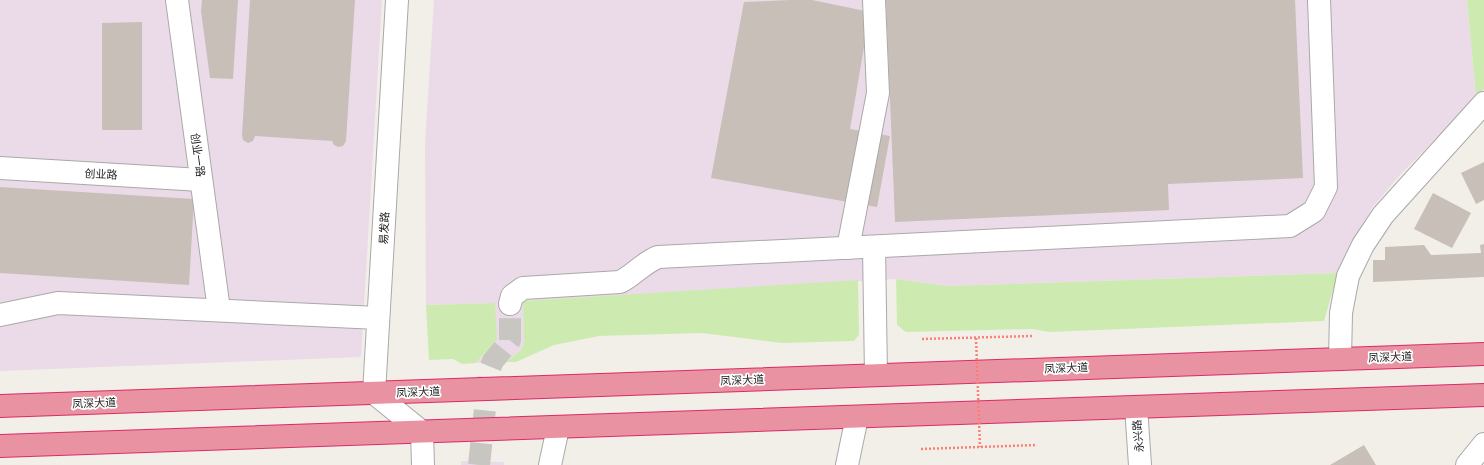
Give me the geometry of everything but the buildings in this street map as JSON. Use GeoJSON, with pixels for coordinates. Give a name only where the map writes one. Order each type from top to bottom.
{"type":"FeatureCollection","features":[{"type":"Feature","properties":{"kind":"highway","name":"凤深大道"},"geometry":{"type":"LineString","coordinates":[[0,406],[1484,354]]}},
{"type":"Feature","properties":{"kind":"highway"},"geometry":{"type":"LineString","coordinates":[[0,446],[1484,395]]}},
{"type":"Feature","properties":{"kind":"street","name":"创业一路"},"geometry":{"type":"LineString","coordinates":[[177,0],[219,310]]}},
{"type":"Feature","properties":{"kind":"street","name":"易发路"},"geometry":{"type":"LineString","coordinates":[[374,393],[397,0]]}},
{"type":"Feature","properties":{"kind":"street"},"geometry":{"type":"LineString","coordinates":[[848,248],[878,93],[874,0]]}},
{"type":"Feature","properties":{"kind":"street"},"geometry":{"type":"LineString","coordinates":[[510,304],[512,296],[523,288],[620,282],[631,276],[646,262],[658,257],[1290,226],[1314,210],[1326,187],[1319,0]]}},
{"type":"Feature","properties":{"kind":"street"},"geometry":{"type":"LineString","coordinates":[[1340,359],[1341,313],[1348,276],[1363,245],[1383,215],[1484,103]]}},
{"type":"Feature","properties":{"kind":"street","name":"创业路"},"geometry":{"type":"LineString","coordinates":[[0,168],[201,180]]}},
{"type":"Feature","properties":{"kind":"street"},"geometry":{"type":"LineString","coordinates":[[874,247],[876,375]]}},
{"type":"Feature","properties":{"kind":"street"},"geometry":{"type":"LineString","coordinates":[[0,315],[58,303],[378,318]]}},
{"type":"Feature","properties":{"kind":"street"},"geometry":{"type":"LineString","coordinates":[[374,393],[422,432],[423,465]]}},
{"type":"Feature","properties":{"kind":"street","name":"永兴路"},"geometry":{"type":"LineString","coordinates":[[1136,407],[1140,465]]}},
{"type":"Feature","properties":{"kind":"street"},"geometry":{"type":"LineString","coordinates":[[847,465],[857,417]]}},
{"type":"Feature","properties":{"kind":"street"},"geometry":{"type":"LineString","coordinates":[[550,465],[558,428]]}},
{"type":"Feature","properties":{"kind":"street"},"geometry":{"type":"LineString","coordinates":[[1467,465],[1484,444]]}},
{"type":"Feature","properties":{"kind":"path"},"geometry":{"type":"LineString","coordinates":[[922,339],[1032,336]]}},
{"type":"Feature","properties":{"kind":"path"},"geometry":{"type":"LineString","coordinates":[[976,338],[980,447]]}},
{"type":"Feature","properties":{"kind":"path"},"geometry":{"type":"LineString","coordinates":[[921,449],[1038,445]]}},
{"type":"Feature","properties":{"kind":"shaded area"},"geometry":{"type":"Polygon","coordinates":[[[0,0],[382,0],[361,357],[0,371],[0,0]]]}},
{"type":"Feature","properties":{"kind":"shaded area"},"geometry":{"type":"Polygon","coordinates":[[[434,0],[1467,0],[1476,98],[1399,176],[1372,208],[1352,242],[1338,273],[947,286],[896,279],[523,301],[524,343],[521,350],[506,362],[476,363],[494,344],[495,303],[426,305],[425,143],[434,0]]]}},
{"type":"Feature","properties":{"kind":"shaded area"},"geometry":{"type":"Polygon","coordinates":[[[461,461],[504,462],[504,465],[461,465],[461,461]]]}},
{"type":"Feature","properties":{"kind":"green space"},"geometry":{"type":"Polygon","coordinates":[[[1467,0],[1484,0],[1484,89],[1476,98],[1467,0]]]}},
{"type":"Feature","properties":{"kind":"green space"},"geometry":{"type":"Polygon","coordinates":[[[1338,273],[1324,321],[1049,332],[1032,329],[906,332],[897,325],[896,279],[947,286],[1338,273]]]}},
{"type":"Feature","properties":{"kind":"green space"},"geometry":{"type":"Polygon","coordinates":[[[858,280],[859,335],[854,341],[782,343],[702,333],[599,336],[554,345],[516,362],[506,362],[521,350],[524,343],[523,301],[858,280]]]}},
{"type":"Feature","properties":{"kind":"green space"},"geometry":{"type":"Polygon","coordinates":[[[495,303],[497,339],[476,363],[462,364],[453,359],[429,360],[426,305],[495,303]]]}},
{"type":"Feature","properties":{"kind":"tunnel"},"geometry":{"type":"LineString","coordinates":[[479,465],[489,371],[493,361],[510,340],[510,304]]}}]}
